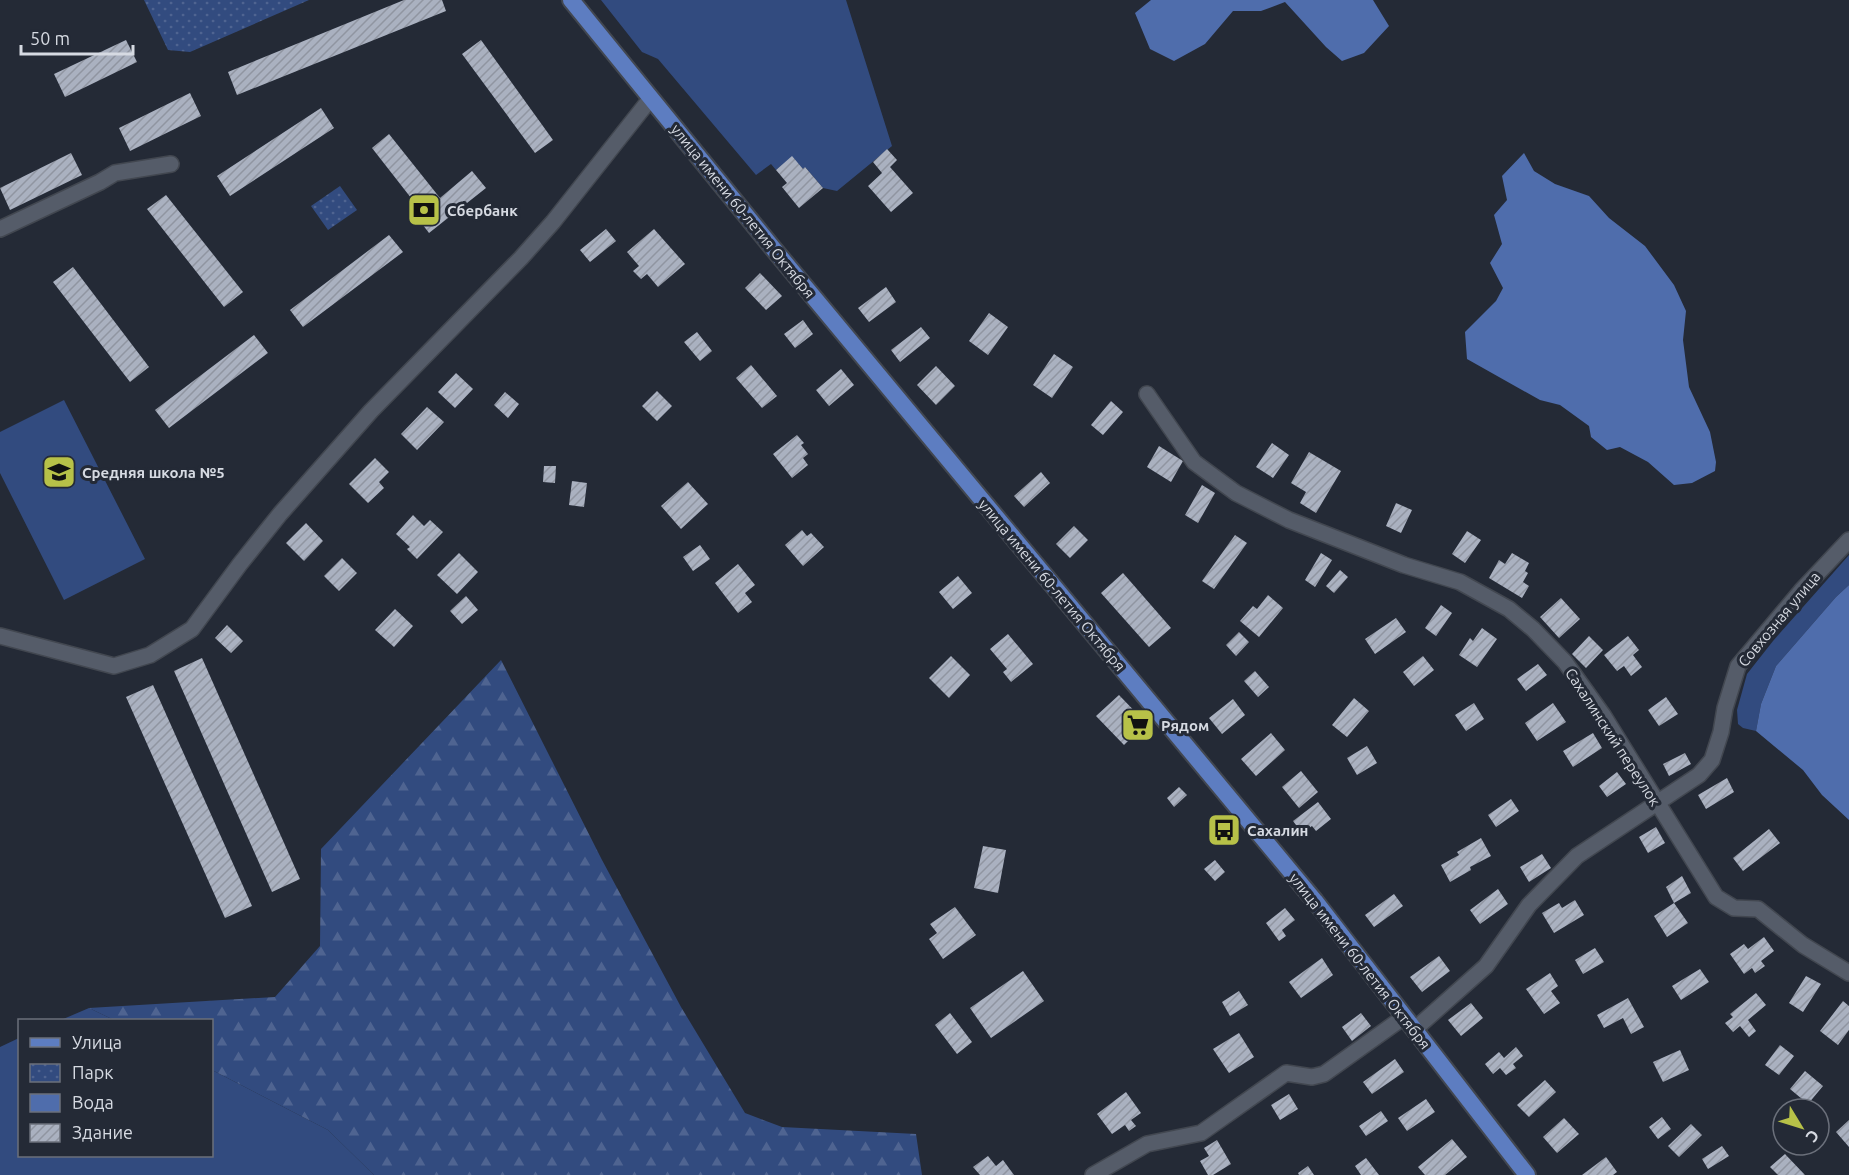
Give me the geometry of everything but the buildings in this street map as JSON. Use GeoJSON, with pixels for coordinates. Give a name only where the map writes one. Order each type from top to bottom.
{"type":"FeatureCollection","features":[{"type":"Feature","properties":{"kind":"main road","name":"улица имени 60-летия Октября"},"geometry":{"type":"LineString","coordinates":[[571,0],[990,511],[1315,902],[1527,1175]]}},
{"type":"Feature","properties":{"kind":"street"},"geometry":{"type":"LineString","coordinates":[[0,636],[114,666],[150,655],[192,629],[280,514],[371,411],[553,222],[651,98]]}},
{"type":"Feature","properties":{"kind":"street"},"geometry":{"type":"LineString","coordinates":[[0,229],[115,173],[171,164]]}},
{"type":"Feature","properties":{"kind":"street","name":"Сахалинский переулок"},"geometry":{"type":"LineString","coordinates":[[1148,394],[1194,462],[1236,492],[1288,520],[1404,565],[1460,582],[1509,609],[1533,629],[1565,663],[1603,715],[1716,897],[1734,908],[1758,909],[1803,945],[1849,973]]}},
{"type":"Feature","properties":{"kind":"street","name":"Совхозная улица"},"geometry":{"type":"LineString","coordinates":[[1093,1175],[1147,1144],[1201,1133],[1286,1073],[1312,1077],[1324,1074],[1409,1024],[1486,966],[1528,904],[1577,856],[1699,775],[1712,760],[1738,666],[1801,591],[1849,540]]}},
{"type":"Feature","properties":{"kind":"green space"},"geometry":{"type":"Polygon","coordinates":[[[144,0],[309,0],[190,52],[168,50],[144,0]]]}},
{"type":"Feature","properties":{"kind":"green space"},"geometry":{"type":"Polygon","coordinates":[[[601,0],[846,0],[892,146],[837,191],[823,188],[806,168],[803,169],[792,157],[776,170],[771,164],[756,175],[658,59],[642,52],[601,0]]]}},
{"type":"Feature","properties":{"kind":"green space"},"geometry":{"type":"Polygon","coordinates":[[[340,186],[357,210],[328,230],[311,206],[340,186]]]}},
{"type":"Feature","properties":{"kind":"green space"},"geometry":{"type":"Polygon","coordinates":[[[64,400],[145,559],[64,600],[0,473],[0,432],[64,400]]]}},
{"type":"Feature","properties":{"kind":"green space"},"geometry":{"type":"Polygon","coordinates":[[[1849,555],[1849,585],[1776,666],[1761,704],[1756,731],[1743,728],[1738,724],[1737,710],[1747,674],[1849,555]]]}},
{"type":"Feature","properties":{"kind":"green space"},"geometry":{"type":"Polygon","coordinates":[[[501,660],[602,860],[681,1007],[745,1113],[782,1127],[916,1134],[922,1175],[374,1175],[328,1130],[213,1071],[213,1019],[112,1019],[89,1008],[275,997],[320,946],[321,849],[501,660]]]}},
{"type":"Feature","properties":{"kind":"green space"},"geometry":{"type":"Polygon","coordinates":[[[89,1008],[112,1019],[63,1019],[89,1008]]]}},
{"type":"Feature","properties":{"kind":"green space"},"geometry":{"type":"Polygon","coordinates":[[[18,1038],[18,1157],[213,1157],[213,1071],[328,1130],[374,1175],[0,1175],[0,1047],[18,1038]]]}},
{"type":"Feature","properties":{"kind":"water"},"geometry":{"type":"Polygon","coordinates":[[[1151,0],[1373,0],[1389,26],[1364,53],[1342,61],[1285,2],[1261,11],[1233,11],[1205,44],[1174,61],[1150,49],[1135,13],[1151,0]]]}},
{"type":"Feature","properties":{"kind":"water"},"geometry":{"type":"Polygon","coordinates":[[[1524,153],[1534,171],[1555,184],[1589,196],[1609,218],[1645,246],[1674,285],[1686,311],[1683,340],[1689,387],[1710,432],[1716,462],[1715,471],[1692,483],[1674,485],[1648,462],[1620,447],[1607,450],[1591,437],[1589,426],[1560,405],[1540,400],[1467,359],[1465,332],[1496,301],[1503,288],[1490,263],[1502,244],[1494,215],[1507,200],[1502,176],[1524,153]]]}},
{"type":"Feature","properties":{"kind":"water"},"geometry":{"type":"Polygon","coordinates":[[[1849,585],[1849,820],[1822,795],[1803,770],[1756,731],[1761,704],[1776,666],[1849,585]]]}},
{"type":"Feature","properties":{"kind":"place","name":"Сбербанк"},"geometry":{"type":"Point","coordinates":[424,210]}},
{"type":"Feature","properties":{"kind":"place","name":"Средняя школа №5"},"geometry":{"type":"Point","coordinates":[59,472]}},
{"type":"Feature","properties":{"kind":"place","name":"Рядом"},"geometry":{"type":"Point","coordinates":[1138,725]}},
{"type":"Feature","properties":{"kind":"place","name":"Сахалин"},"geometry":{"type":"Point","coordinates":[1224,830]}}]}
